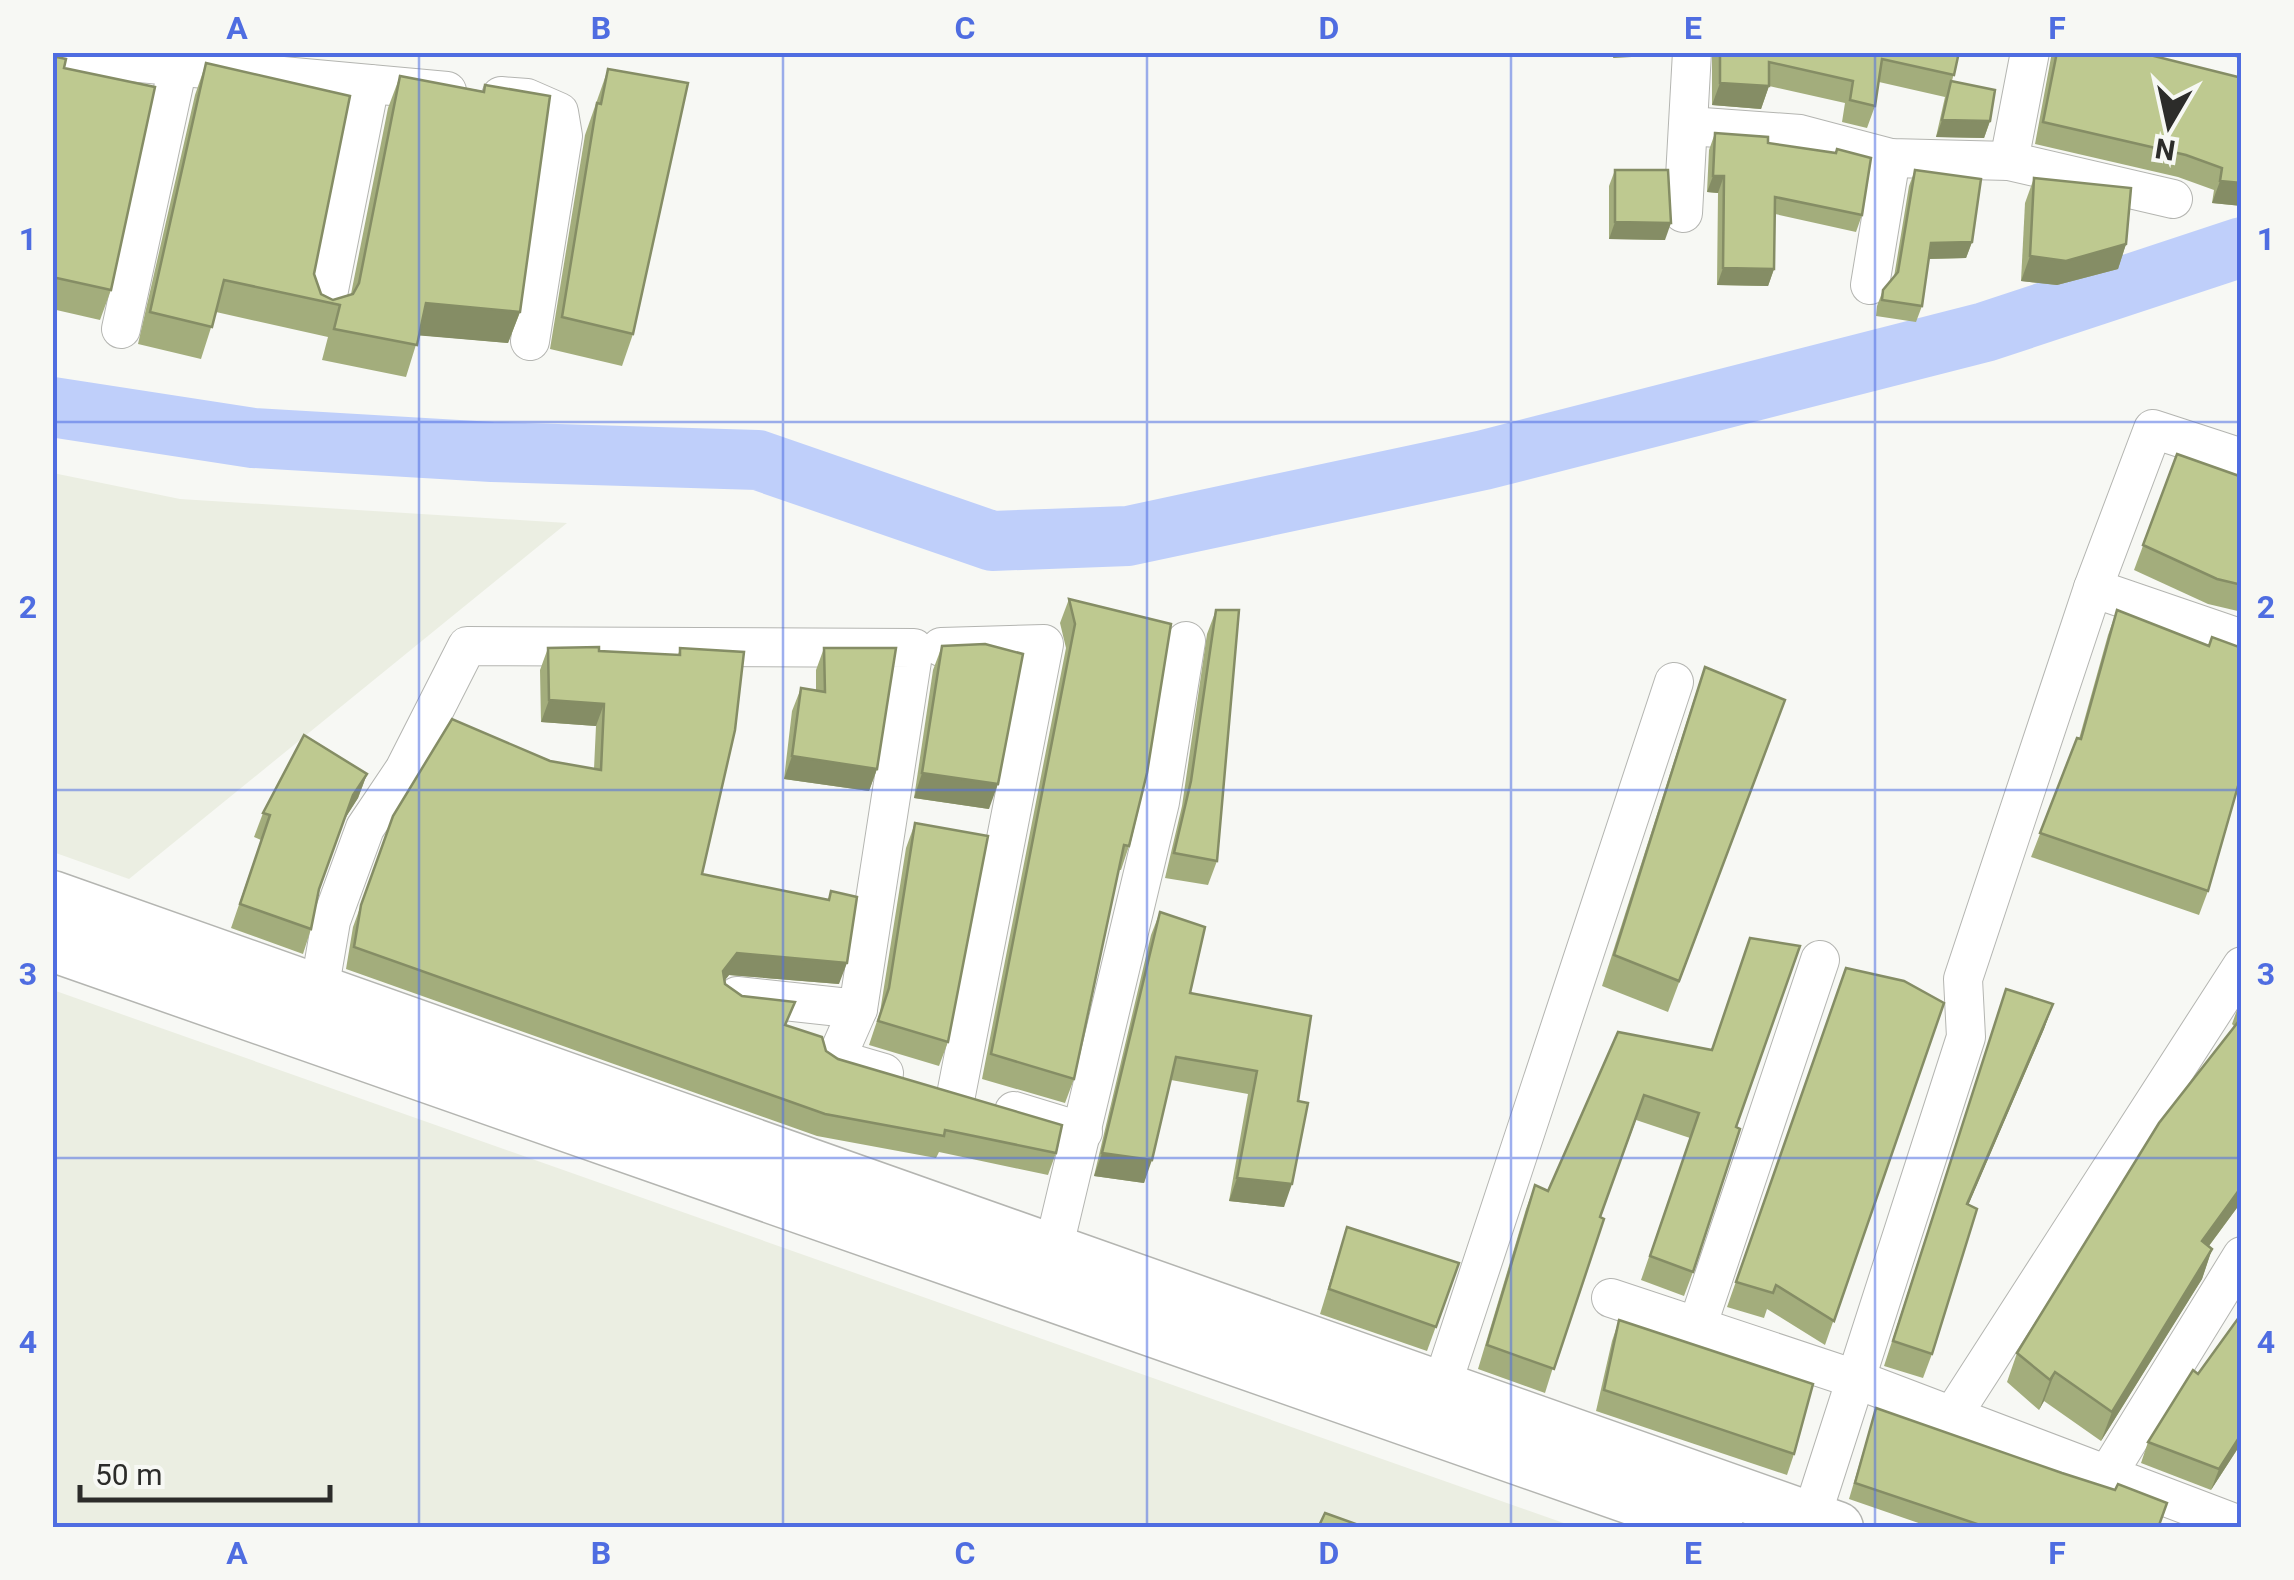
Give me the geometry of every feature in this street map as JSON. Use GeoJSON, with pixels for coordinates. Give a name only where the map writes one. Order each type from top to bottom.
{"type":"FeatureCollection","features":[{"type":"Feature","properties":{"kind":"street"},"geometry":{"type":"LineString","coordinates":[[1683,213],[1692,52]]}},
{"type":"Feature","properties":{"kind":"street"},"geometry":{"type":"LineString","coordinates":[[2009,161],[2030,52]]}},
{"type":"Feature","properties":{"kind":"street"},"geometry":{"type":"LineString","coordinates":[[52,55],[528,98],[559,112],[563,136],[530,341]]}},
{"type":"Feature","properties":{"kind":"street"},"geometry":{"type":"LineString","coordinates":[[121,328],[178,66]]}},
{"type":"Feature","properties":{"kind":"street"},"geometry":{"type":"LineString","coordinates":[[324,310],[370,84]]}},
{"type":"Feature","properties":{"kind":"street"},"geometry":{"type":"LineString","coordinates":[[1689,126],[1800,134],[1891,158],[2009,161],[2174,199]]}},
{"type":"Feature","properties":{"kind":"street"},"geometry":{"type":"LineString","coordinates":[[1870,285],[1891,158]]}},
{"type":"Feature","properties":{"kind":"street"},"geometry":{"type":"LineString","coordinates":[[52,897],[1824,1523],[1856,1379],[1966,1037],[1964,980],[2093,588],[2154,429],[2242,458]]}},
{"type":"Feature","properties":{"kind":"street"},"geometry":{"type":"LineString","coordinates":[[2093,588],[2242,639]]}},
{"type":"Feature","properties":{"kind":"street"},"geometry":{"type":"LineString","coordinates":[[1052,1250],[1160,802],[1186,641]]}},
{"type":"Feature","properties":{"kind":"street"},"geometry":{"type":"LineString","coordinates":[[320,992],[330,921],[365,828],[404,770],[467,646],[914,648],[1044,644],[956,1094]]}},
{"type":"Feature","properties":{"kind":"street"},"geometry":{"type":"LineString","coordinates":[[914,648],[858,1009],[836,1059],[1083,1132]]}},
{"type":"Feature","properties":{"kind":"street"},"geometry":{"type":"LineString","coordinates":[[1441,1388],[1674,682]]}},
{"type":"Feature","properties":{"kind":"street"},"geometry":{"type":"LineString","coordinates":[[52,944],[1718,1528]]}},
{"type":"Feature","properties":{"kind":"street"},"geometry":{"type":"LineString","coordinates":[[1697,1327],[1820,960]]}},
{"type":"Feature","properties":{"kind":"street"},"geometry":{"type":"LineString","coordinates":[[1952,1416],[2242,966]]}},
{"type":"Feature","properties":{"kind":"street"},"geometry":{"type":"LineString","coordinates":[[737,996],[858,1009]]}},
{"type":"Feature","properties":{"kind":"street"},"geometry":{"type":"LineString","coordinates":[[2107,1475],[2242,1256]]}},
{"type":"Feature","properties":{"kind":"street"},"geometry":{"type":"LineString","coordinates":[[1611,1298],[1856,1379],[2242,1526]]}},
{"type":"Feature","properties":{"kind":"shaded area"},"geometry":{"type":"Polygon","coordinates":[[[53,473],[180,499],[567,523],[129,879],[53,852],[53,473]]]}},
{"type":"Feature","properties":{"kind":"shaded area"},"geometry":{"type":"Polygon","coordinates":[[[53,990],[1575,1527],[53,1527],[53,990]]]}},
{"type":"Feature","properties":{"kind":"building"},"geometry":{"type":"Polygon","coordinates":[[[1720,52],[1959,52],[1954,75],[1882,59],[1875,106],[1850,100],[1853,81],[1769,62],[1769,86],[1720,83],[1720,52]]]}},
{"type":"Feature","properties":{"kind":"building"},"geometry":{"type":"Polygon","coordinates":[[[2057,52],[2138,52],[2242,78],[2242,183],[2220,181],[2222,168],[2186,155],[2043,122],[2057,52]]]}},
{"type":"Feature","properties":{"kind":"building"},"geometry":{"type":"Polygon","coordinates":[[[52,56],[66,59],[64,68],[155,87],[111,290],[52,277],[52,56]]]}},
{"type":"Feature","properties":{"kind":"building"},"geometry":{"type":"Polygon","coordinates":[[[206,63],[350,96],[314,274],[321,294],[333,300],[353,294],[359,283],[400,76],[484,92],[485,85],[550,96],[520,312],[426,303],[417,345],[334,329],[340,305],[224,280],[212,327],[150,312],[206,63]]]}},
{"type":"Feature","properties":{"kind":"building"},"geometry":{"type":"Polygon","coordinates":[[[608,69],[688,83],[633,334],[562,317],[597,103],[601,104],[608,69]]]}},
{"type":"Feature","properties":{"kind":"building"},"geometry":{"type":"Polygon","coordinates":[[[1951,81],[1995,90],[1990,121],[1942,120],[1951,81]]]}},
{"type":"Feature","properties":{"kind":"building"},"geometry":{"type":"Polygon","coordinates":[[[1715,133],[1768,137],[1768,143],[1836,153],[1837,149],[1871,158],[1862,215],[1775,197],[1774,269],[1723,268],[1724,176],[1713,176],[1715,133]]]}},
{"type":"Feature","properties":{"kind":"building"},"geometry":{"type":"Polygon","coordinates":[[[1615,170],[1668,170],[1671,223],[1615,222],[1615,170]]]}},
{"type":"Feature","properties":{"kind":"building"},"geometry":{"type":"Polygon","coordinates":[[[1915,170],[1981,179],[1972,242],[1931,243],[1922,306],[1882,300],[1883,290],[1898,272],[1915,170]]]}},
{"type":"Feature","properties":{"kind":"building"},"geometry":{"type":"Polygon","coordinates":[[[2034,178],[2131,188],[2126,244],[2066,261],[2030,256],[2034,178]]]}},
{"type":"Feature","properties":{"kind":"building"},"geometry":{"type":"Polygon","coordinates":[[[2177,454],[2242,477],[2242,585],[2217,579],[2143,545],[2177,454]]]}},
{"type":"Feature","properties":{"kind":"building"},"geometry":{"type":"Polygon","coordinates":[[[1069,599],[1171,624],[1147,773],[1129,846],[1124,845],[1074,1079],[991,1054],[1075,624],[1069,599]]]}},
{"type":"Feature","properties":{"kind":"building"},"geometry":{"type":"Polygon","coordinates":[[[1216,610],[1239,610],[1217,861],[1174,853],[1191,781],[1216,610]]]}},
{"type":"Feature","properties":{"kind":"building"},"geometry":{"type":"Polygon","coordinates":[[[2117,610],[2209,646],[2212,637],[2242,648],[2242,772],[2208,891],[2040,833],[2077,738],[2081,739],[2117,610]]]}},
{"type":"Feature","properties":{"kind":"building"},"geometry":{"type":"Polygon","coordinates":[[[985,644],[1023,654],[998,784],[922,773],[942,646],[985,644]]]}},
{"type":"Feature","properties":{"kind":"building"},"geometry":{"type":"Polygon","coordinates":[[[599,647],[599,651],[680,655],[680,648],[744,652],[735,730],[702,874],[829,900],[831,891],[857,897],[847,963],[737,953],[723,971],[725,984],[742,996],[795,1002],[785,1025],[822,1037],[826,1051],[838,1059],[1062,1125],[1056,1153],[945,1130],[944,1136],[825,1114],[354,947],[361,905],[393,816],[452,719],[550,761],[601,770],[604,704],[549,700],[548,648],[599,647]]]}},
{"type":"Feature","properties":{"kind":"building"},"geometry":{"type":"Polygon","coordinates":[[[824,648],[896,648],[877,769],[792,756],[801,688],[825,692],[824,648]]]}},
{"type":"Feature","properties":{"kind":"building"},"geometry":{"type":"Polygon","coordinates":[[[1705,667],[1785,700],[1679,981],[1614,955],[1705,667]]]}},
{"type":"Feature","properties":{"kind":"building"},"geometry":{"type":"Polygon","coordinates":[[[304,735],[367,774],[353,795],[319,889],[311,929],[240,904],[270,815],[263,813],[304,735]]]}},
{"type":"Feature","properties":{"kind":"building"},"geometry":{"type":"Polygon","coordinates":[[[915,823],[988,836],[948,1042],[878,1021],[889,988],[915,823]]]}},
{"type":"Feature","properties":{"kind":"building"},"geometry":{"type":"Polygon","coordinates":[[[1160,912],[1205,927],[1190,993],[1311,1016],[1298,1101],[1308,1103],[1292,1184],[1237,1178],[1257,1071],[1176,1057],[1152,1160],[1102,1153],[1160,912]]]}},
{"type":"Feature","properties":{"kind":"building"},"geometry":{"type":"Polygon","coordinates":[[[1750,938],[1800,946],[1736,1127],[1740,1129],[1693,1272],[1650,1256],[1699,1113],[1644,1095],[1600,1217],[1604,1219],[1554,1369],[1487,1345],[1535,1185],[1548,1191],[1618,1032],[1712,1050],[1750,938]]]}},
{"type":"Feature","properties":{"kind":"building"},"geometry":{"type":"Polygon","coordinates":[[[1846,968],[1904,981],[1944,1003],[1834,1321],[1776,1285],[1773,1293],[1736,1282],[1846,968]]]}},
{"type":"Feature","properties":{"kind":"building"},"geometry":{"type":"Polygon","coordinates":[[[2006,989],[2053,1004],[1967,1204],[1977,1209],[1932,1354],[1893,1341],[2006,989]]]}},
{"type":"Feature","properties":{"kind":"building"},"geometry":{"type":"Polygon","coordinates":[[[2242,1017],[2242,1186],[2202,1241],[2212,1249],[2112,1412],[2055,1372],[2050,1380],[2017,1353],[2159,1123],[2242,1017]]]}},
{"type":"Feature","properties":{"kind":"building"},"geometry":{"type":"Polygon","coordinates":[[[1347,1227],[1459,1263],[1436,1327],[1329,1289],[1347,1227]]]}},
{"type":"Feature","properties":{"kind":"building"},"geometry":{"type":"Polygon","coordinates":[[[2242,1313],[2242,1433],[2219,1469],[2148,1442],[2193,1370],[2198,1374],[2242,1313]]]}},
{"type":"Feature","properties":{"kind":"building"},"geometry":{"type":"Polygon","coordinates":[[[1619,1320],[1813,1384],[1794,1454],[1604,1390],[1619,1320]]]}},
{"type":"Feature","properties":{"kind":"building"},"geometry":{"type":"Polygon","coordinates":[[[1876,1408],[2062,1473],[2115,1490],[2118,1484],[2167,1503],[2158,1528],[1989,1528],[1855,1483],[1876,1408]]]}},
{"type":"Feature","properties":{"kind":"building"},"geometry":{"type":"Polygon","coordinates":[[[1325,1513],[1367,1528],[1318,1528],[1325,1513]]]}},
{"type":"Feature","properties":{"kind":"waterway"},"geometry":{"type":"LineString","coordinates":[[52,407],[253,438],[492,452],[758,460],[992,541],[1128,536],[1484,460],[1985,332],[2242,247]]}}]}
